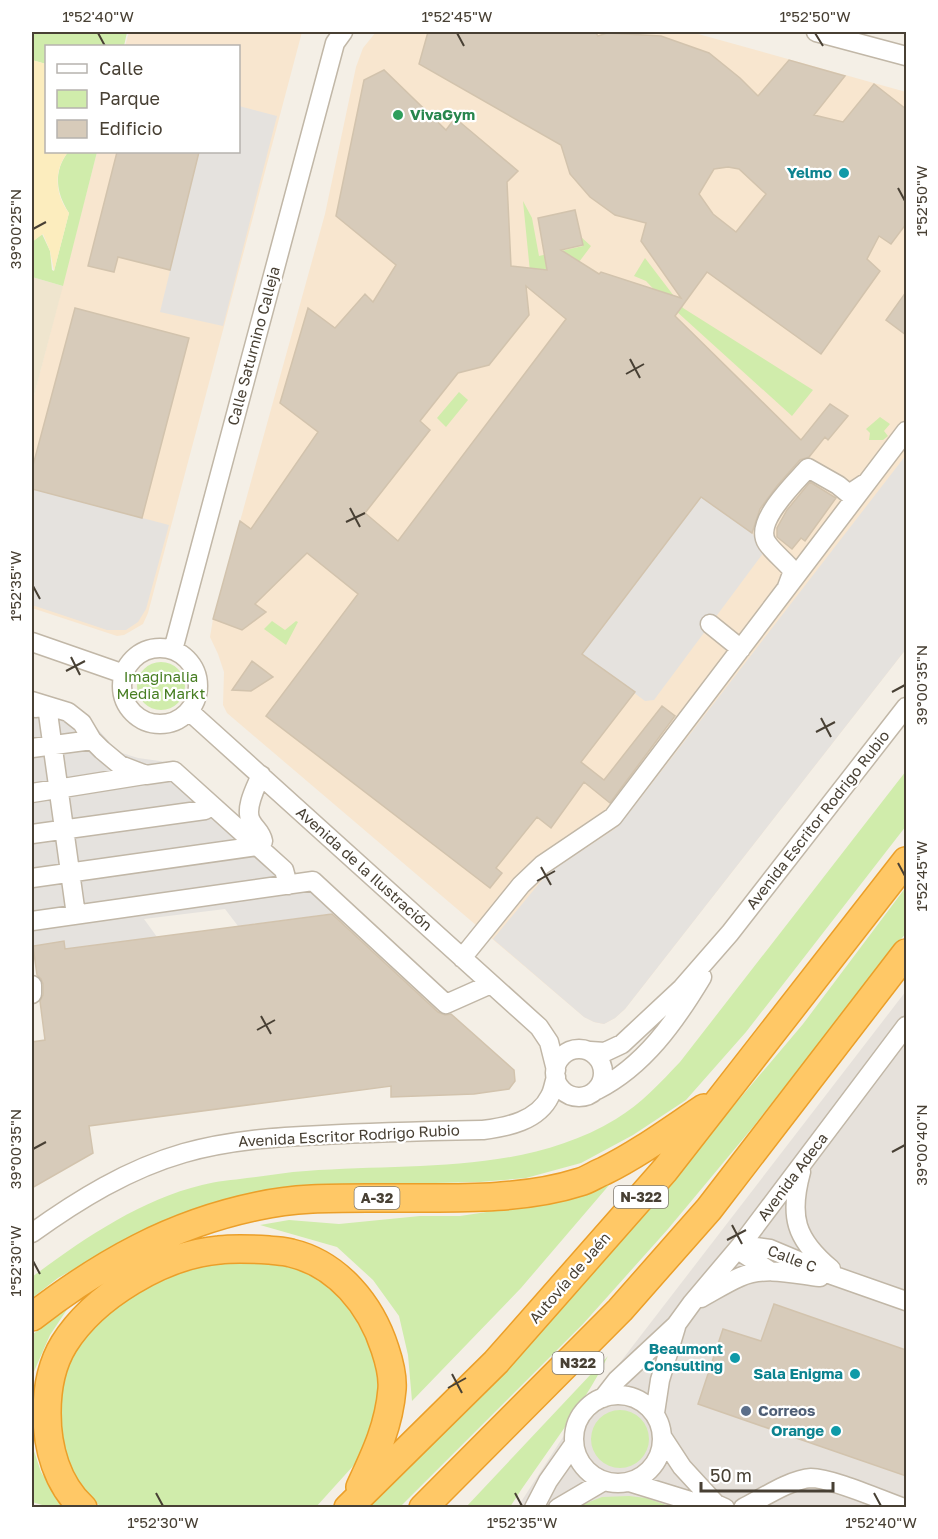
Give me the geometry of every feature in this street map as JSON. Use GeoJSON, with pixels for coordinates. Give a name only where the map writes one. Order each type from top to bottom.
{"type":"FeatureCollection","features":[{"type":"Feature","properties":{"kind":"highway","name":"Autovía de Jaén"},"geometry":{"type":"LineString","coordinates":[[350,1506],[496,1362],[665,1170],[906,861]]}},
{"type":"Feature","properties":{"kind":"highway"},"geometry":{"type":"LineString","coordinates":[[423,1508],[620,1310],[709,1209],[906,953]]}},
{"type":"Feature","properties":{"kind":"highway","name":"A-32"},"geometry":{"type":"LineString","coordinates":[[32,1317],[65,1291],[114,1259],[160,1237],[259,1206],[304,1200],[517,1195],[580,1182],[631,1157],[725,1094]]}},
{"type":"Feature","properties":{"kind":"highway","name":"N322"},"geometry":{"type":"LineString","coordinates":[[439,1508],[617,1323],[709,1209]]}},
{"type":"Feature","properties":{"kind":"highway"},"geometry":{"type":"LineString","coordinates":[[83,1508],[61,1478],[50,1450],[47,1390],[53,1368],[64,1344],[112,1293],[145,1273],[177,1260],[218,1250],[255,1249],[291,1252],[321,1263],[343,1281],[367,1309],[380,1333],[389,1362],[393,1387],[381,1444],[350,1506]]}},
{"type":"Feature","properties":{"kind":"street"},"geometry":{"type":"LineString","coordinates":[[816,32],[906,56]]}},
{"type":"Feature","properties":{"kind":"street","name":"Calle Saturnino Calleja"},"geometry":{"type":"LineString","coordinates":[[173,650],[336,35]]}},
{"type":"Feature","properties":{"kind":"street"},"geometry":{"type":"LineString","coordinates":[[462,958],[521,885],[542,865],[613,817],[906,431]]}},
{"type":"Feature","properties":{"kind":"street"},"geometry":{"type":"LineString","coordinates":[[787,588],[793,571],[766,541],[764,535],[763,529],[771,512],[808,468],[849,494],[870,479]]}},
{"type":"Feature","properties":{"kind":"street"},"geometry":{"type":"LineString","coordinates":[[710,624],[741,649]]}},
{"type":"Feature","properties":{"kind":"street"},"geometry":{"type":"LineString","coordinates":[[32,642],[124,674]]}},
{"type":"Feature","properties":{"kind":"street"},"geometry":{"type":"LineString","coordinates":[[161,647],[173,650],[190,662],[196,671],[198,692],[189,711],[177,720],[162,724],[147,722],[134,714],[127,705],[123,695],[124,674],[134,659],[149,649],[161,647]]}},
{"type":"Feature","properties":{"kind":"street"},"geometry":{"type":"LineString","coordinates":[[37,705],[68,712],[82,723],[92,740],[120,765],[146,775]]}},
{"type":"Feature","properties":{"kind":"street"},"geometry":{"type":"LineString","coordinates":[[37,705],[52,745],[76,915]]}},
{"type":"Feature","properties":{"kind":"street","name":"Avenida Escritor Rodrigo Rubio"},"geometry":{"type":"LineString","coordinates":[[586,1050],[605,1052],[622,1044],[682,988],[730,933],[906,707]]}},
{"type":"Feature","properties":{"kind":"street","name":"Avenida de la Ilustración"},"geometry":{"type":"LineString","coordinates":[[189,711],[540,1028],[586,1050]]}},
{"type":"Feature","properties":{"kind":"street"},"geometry":{"type":"LineString","coordinates":[[32,748],[92,740]]}},
{"type":"Feature","properties":{"kind":"street"},"geometry":{"type":"LineString","coordinates":[[32,793],[174,771],[284,870],[288,885]]}},
{"type":"Feature","properties":{"kind":"street"},"geometry":{"type":"LineString","coordinates":[[32,878],[258,846],[263,841],[262,833],[251,821],[248,811],[261,775]]}},
{"type":"Feature","properties":{"kind":"street"},"geometry":{"type":"LineString","coordinates":[[32,834],[205,810],[211,805]]}},
{"type":"Feature","properties":{"kind":"street"},"geometry":{"type":"LineString","coordinates":[[32,921],[313,881],[446,1004],[490,984]]}},
{"type":"Feature","properties":{"kind":"street","name":"Avenida Escritor Rodrigo Rubio"},"geometry":{"type":"LineString","coordinates":[[597,1090],[614,1081],[644,1057],[688,1000],[730,933]]}},
{"type":"Feature","properties":{"kind":"street"},"geometry":{"type":"LineString","coordinates":[[32,985],[32,994]]}},
{"type":"Feature","properties":{"kind":"street","name":"Avenida Adeca"},"geometry":{"type":"LineString","coordinates":[[603,1398],[617,1380],[676,1325],[741,1245],[906,1026]]}},
{"type":"Feature","properties":{"kind":"street","name":"Avenida de la Ilustración"},"geometry":{"type":"LineString","coordinates":[[540,1028],[549,1042],[556,1073]]}},
{"type":"Feature","properties":{"kind":"street"},"geometry":{"type":"LineString","coordinates":[[586,1050],[597,1057],[603,1071],[602,1083],[597,1090],[583,1097],[572,1096],[564,1092],[556,1073],[562,1057],[568,1052],[586,1050]]}},
{"type":"Feature","properties":{"kind":"street","name":"Avenida Escritor Rodrigo Rubio"},"geometry":{"type":"LineString","coordinates":[[32,1233],[97,1189],[134,1171],[182,1153],[220,1144],[260,1138],[483,1130],[504,1127],[524,1120],[543,1106],[550,1096],[556,1073]]}},
{"type":"Feature","properties":{"kind":"street","name":"Calle C"},"geometry":{"type":"LineString","coordinates":[[804,1161],[794,1205],[798,1226],[805,1242],[814,1254],[847,1280]]}},
{"type":"Feature","properties":{"kind":"street","name":"Calle C"},"geometry":{"type":"LineString","coordinates":[[770,1271],[744,1254],[741,1245],[770,1249],[906,1301]]}},
{"type":"Feature","properties":{"kind":"street","name":"Calle C"},"geometry":{"type":"LineString","coordinates":[[692,1303],[740,1277],[756,1272],[770,1271],[847,1280]]}},
{"type":"Feature","properties":{"kind":"street","name":"Avenida Adeca"},"geometry":{"type":"LineString","coordinates":[[655,1413],[660,1380],[676,1325]]}},
{"type":"Feature","properties":{"kind":"street"},"geometry":{"type":"LineString","coordinates":[[534,1508],[548,1482],[574,1444],[578,1421],[589,1406],[603,1398],[618,1395],[630,1396],[643,1402],[655,1413],[663,1438],[682,1467],[720,1506]]}},
{"type":"Feature","properties":{"kind":"street"},"geometry":{"type":"LineString","coordinates":[[574,1444],[580,1461],[589,1473],[604,1481],[618,1484],[629,1482],[650,1471],[659,1458],[663,1438]]}},
{"type":"Feature","properties":{"kind":"street"},"geometry":{"type":"LineString","coordinates":[[743,1508],[794,1483],[810,1478],[827,1480],[904,1508]]}},
{"type":"Feature","properties":{"kind":"street"},"geometry":{"type":"LineString","coordinates":[[558,1508],[604,1481]]}},
{"type":"Feature","properties":{"kind":"street"},"geometry":{"type":"LineString","coordinates":[[629,1482],[697,1503],[720,1506]]}},
{"type":"Feature","properties":{"kind":"shaded area"},"geometry":{"type":"Polygon","coordinates":[[[129,32],[302,32],[148,613],[143,624],[124,635],[117,636],[32,608],[32,403],[97,153],[240,153],[240,45],[125,45],[129,32]]]}},
{"type":"Feature","properties":{"kind":"shaded area"},"geometry":{"type":"Polygon","coordinates":[[[376,32],[691,32],[906,92],[906,649],[625,1009],[604,1024],[584,1017],[227,713],[223,705],[224,672],[210,637],[213,619],[325,214],[356,67],[363,48],[376,32]]]}},
{"type":"Feature","properties":{"kind":"shaded area"},"geometry":{"type":"Polygon","coordinates":[[[240,106],[277,116],[223,326],[160,312],[199,153],[240,153],[240,106]]]}},
{"type":"Feature","properties":{"kind":"shaded area"},"geometry":{"type":"Polygon","coordinates":[[[32,277],[63,286],[32,403],[32,277]]]}},
{"type":"Feature","properties":{"kind":"shaded area"},"geometry":{"type":"Polygon","coordinates":[[[906,455],[906,649],[625,1009],[604,1024],[584,1017],[493,939],[547,874],[616,828],[629,813],[906,455]]]}},
{"type":"Feature","properties":{"kind":"shaded area"},"geometry":{"type":"Polygon","coordinates":[[[32,489],[169,525],[146,609],[138,622],[126,630],[107,630],[32,605],[32,489]]]}},
{"type":"Feature","properties":{"kind":"shaded area"},"geometry":{"type":"Polygon","coordinates":[[[701,497],[752,533],[764,552],[654,700],[645,701],[582,654],[701,497]]]}},
{"type":"Feature","properties":{"kind":"shaded area"},"geometry":{"type":"Polygon","coordinates":[[[32,691],[66,702],[81,710],[122,753],[138,758],[174,763],[336,913],[238,926],[225,909],[144,919],[157,937],[65,949],[63,941],[32,946],[32,691]]]}},
{"type":"Feature","properties":{"kind":"shaded area"},"geometry":{"type":"Polygon","coordinates":[[[906,991],[906,1507],[517,1508],[565,1434],[906,991]]]}},
{"type":"Feature","properties":{"kind":"green space"},"geometry":{"type":"Polygon","coordinates":[[[32,32],[127,32],[124,45],[45,45],[45,64],[32,60],[32,32]]]}},
{"type":"Feature","properties":{"kind":"green space"},"geometry":{"type":"Polygon","coordinates":[[[67,153],[97,153],[63,286],[32,277],[32,242],[42,234],[50,251],[54,271],[69,213],[61,198],[58,182],[63,160],[67,153]]]}},
{"type":"Feature","properties":{"kind":"green space"},"geometry":{"type":"Polygon","coordinates":[[[523,201],[532,218],[539,256],[583,246],[581,237],[591,246],[579,262],[544,280],[531,282],[523,201]]]}},
{"type":"Feature","properties":{"kind":"green space"},"geometry":{"type":"Polygon","coordinates":[[[645,258],[683,308],[813,390],[792,416],[646,281],[634,276],[645,258]]]}},
{"type":"Feature","properties":{"kind":"green space"},"geometry":{"type":"Polygon","coordinates":[[[459,392],[468,400],[446,427],[437,418],[459,392]]]}},
{"type":"Feature","properties":{"kind":"green space"},"geometry":{"type":"Polygon","coordinates":[[[880,417],[890,424],[884,431],[888,436],[883,440],[869,440],[870,433],[866,429],[880,417]]]}},
{"type":"Feature","properties":{"kind":"green space"},"geometry":{"type":"Polygon","coordinates":[[[272,621],[285,630],[296,621],[298,622],[286,645],[264,629],[272,621]]]}},
{"type":"Feature","properties":{"kind":"green space","name":"Imaginalia Media Markt"},"geometry":{"type":"Polygon","coordinates":[[[156,662],[166,662],[178,669],[185,681],[185,691],[178,703],[166,710],[156,710],[141,699],[137,691],[137,681],[148,666],[156,662]]]}},
{"type":"Feature","properties":{"kind":"green space"},"geometry":{"type":"Polygon","coordinates":[[[906,771],[906,826],[746,1032],[686,1100],[633,1135],[581,1163],[526,1178],[480,1182],[302,1186],[234,1199],[174,1217],[120,1243],[58,1278],[32,1298],[32,1277],[51,1263],[113,1222],[156,1200],[179,1192],[213,1182],[291,1172],[425,1166],[505,1158],[543,1150],[580,1137],[616,1119],[642,1100],[680,1062],[906,771]]]}},
{"type":"Feature","properties":{"kind":"green space"},"geometry":{"type":"Polygon","coordinates":[[[906,887],[906,933],[753,1127],[668,1229],[583,1324],[400,1507],[362,1508],[614,1247],[803,1024],[906,887]]]}},
{"type":"Feature","properties":{"kind":"green space"},"geometry":{"type":"Polygon","coordinates":[[[616,1177],[521,1288],[412,1401],[408,1355],[399,1316],[373,1280],[337,1247],[260,1225],[289,1220],[339,1224],[420,1216],[460,1216],[513,1208],[616,1177]]]}},
{"type":"Feature","properties":{"kind":"green space"},"geometry":{"type":"Polygon","coordinates":[[[244,1259],[305,1268],[360,1311],[383,1378],[379,1419],[363,1455],[316,1507],[101,1507],[77,1484],[62,1444],[57,1409],[64,1368],[84,1335],[113,1305],[181,1270],[244,1259]]]}},
{"type":"Feature","properties":{"kind":"green space"},"geometry":{"type":"Polygon","coordinates":[[[72,1302],[50,1335],[32,1376],[32,1335],[72,1302]]]}},
{"type":"Feature","properties":{"kind":"green space"},"geometry":{"type":"Polygon","coordinates":[[[608,1356],[574,1414],[510,1507],[466,1507],[608,1356]]]}},
{"type":"Feature","properties":{"kind":"green space"},"geometry":{"type":"Polygon","coordinates":[[[620,1410],[636,1415],[644,1423],[649,1439],[644,1455],[636,1463],[620,1468],[604,1463],[596,1455],[591,1439],[596,1423],[604,1415],[620,1410]]]}},
{"type":"Feature","properties":{"kind":"green space"},"geometry":{"type":"Polygon","coordinates":[[[32,1445],[41,1472],[62,1507],[49,1507],[32,1502],[32,1445]]]}},
{"type":"Feature","properties":{"kind":"green space"},"geometry":{"type":"Polygon","coordinates":[[[602,1497],[646,1498],[672,1507],[574,1508],[602,1497]]]}},
{"type":"Feature","properties":{"kind":"sand"},"geometry":{"type":"Polygon","coordinates":[[[32,60],[45,64],[45,153],[67,153],[60,167],[58,182],[61,198],[69,213],[54,271],[50,251],[43,234],[32,242],[32,60]]]}},
{"type":"Feature","properties":{"kind":"building"},"geometry":{"type":"Polygon","coordinates":[[[428,32],[595,32],[598,36],[607,33],[661,36],[709,53],[758,96],[789,60],[845,76],[814,115],[843,122],[874,84],[906,109],[906,224],[891,244],[879,236],[867,259],[880,271],[821,354],[707,272],[675,316],[801,440],[830,404],[848,416],[828,440],[825,437],[809,457],[800,460],[777,486],[760,509],[752,533],[701,497],[582,654],[635,692],[581,762],[604,780],[662,706],[675,716],[610,803],[584,782],[551,828],[537,817],[496,868],[502,873],[490,888],[266,716],[358,594],[307,553],[255,604],[266,612],[242,630],[213,619],[240,521],[251,529],[318,432],[280,403],[308,308],[335,328],[365,294],[373,302],[396,265],[336,216],[364,80],[384,70],[446,130],[455,118],[518,171],[507,182],[511,266],[547,270],[538,218],[575,210],[583,245],[561,250],[599,274],[601,272],[681,298],[641,241],[646,223],[615,215],[590,197],[570,174],[561,145],[419,64],[428,32]],[[728,167],[714,169],[699,194],[713,214],[736,232],[766,194],[739,169],[728,167]],[[526,286],[529,315],[489,365],[458,373],[420,421],[430,430],[365,513],[398,541],[566,319],[526,286]]]}},
{"type":"Feature","properties":{"kind":"building"},"geometry":{"type":"Polygon","coordinates":[[[117,153],[199,153],[170,270],[118,257],[114,272],[88,266],[117,153]]]}},
{"type":"Feature","properties":{"kind":"building"},"geometry":{"type":"Polygon","coordinates":[[[906,292],[906,335],[886,320],[906,292]]]}},
{"type":"Feature","properties":{"kind":"building"},"geometry":{"type":"Polygon","coordinates":[[[75,308],[189,338],[142,518],[32,489],[32,469],[75,308]]]}},
{"type":"Feature","properties":{"kind":"building"},"geometry":{"type":"Polygon","coordinates":[[[810,482],[836,498],[805,541],[801,538],[792,549],[777,537],[777,528],[787,510],[810,482]]]}},
{"type":"Feature","properties":{"kind":"building"},"geometry":{"type":"Polygon","coordinates":[[[252,661],[273,677],[251,691],[232,690],[252,661]]]}},
{"type":"Feature","properties":{"kind":"building"},"geometry":{"type":"Polygon","coordinates":[[[332,914],[438,1012],[445,1015],[451,1014],[514,1070],[515,1081],[509,1089],[474,1094],[391,1097],[391,1086],[89,1126],[93,1153],[32,1188],[32,1042],[45,1040],[40,1001],[43,995],[43,984],[37,975],[33,946],[64,941],[65,949],[332,914]]]}},
{"type":"Feature","properties":{"kind":"building"},"geometry":{"type":"Polygon","coordinates":[[[774,1304],[906,1350],[906,1476],[698,1404],[723,1329],[761,1341],[774,1304]]]}},
{"type":"Feature","properties":{"kind":"place","name":"VivaGym"},"geometry":{"type":"Point","coordinates":[398,115]}},
{"type":"Feature","properties":{"kind":"place","name":"Yelmo"},"geometry":{"type":"Point","coordinates":[844,173]}},
{"type":"Feature","properties":{"kind":"place","name":"Beaumont Consulting"},"geometry":{"type":"Point","coordinates":[735,1358]}},
{"type":"Feature","properties":{"kind":"place","name":"Sala Enigma"},"geometry":{"type":"Point","coordinates":[855,1374]}},
{"type":"Feature","properties":{"kind":"place","name":"Correos"},"geometry":{"type":"Point","coordinates":[746,1411]}},
{"type":"Feature","properties":{"kind":"place","name":"Orange"},"geometry":{"type":"Point","coordinates":[836,1431]}}]}
